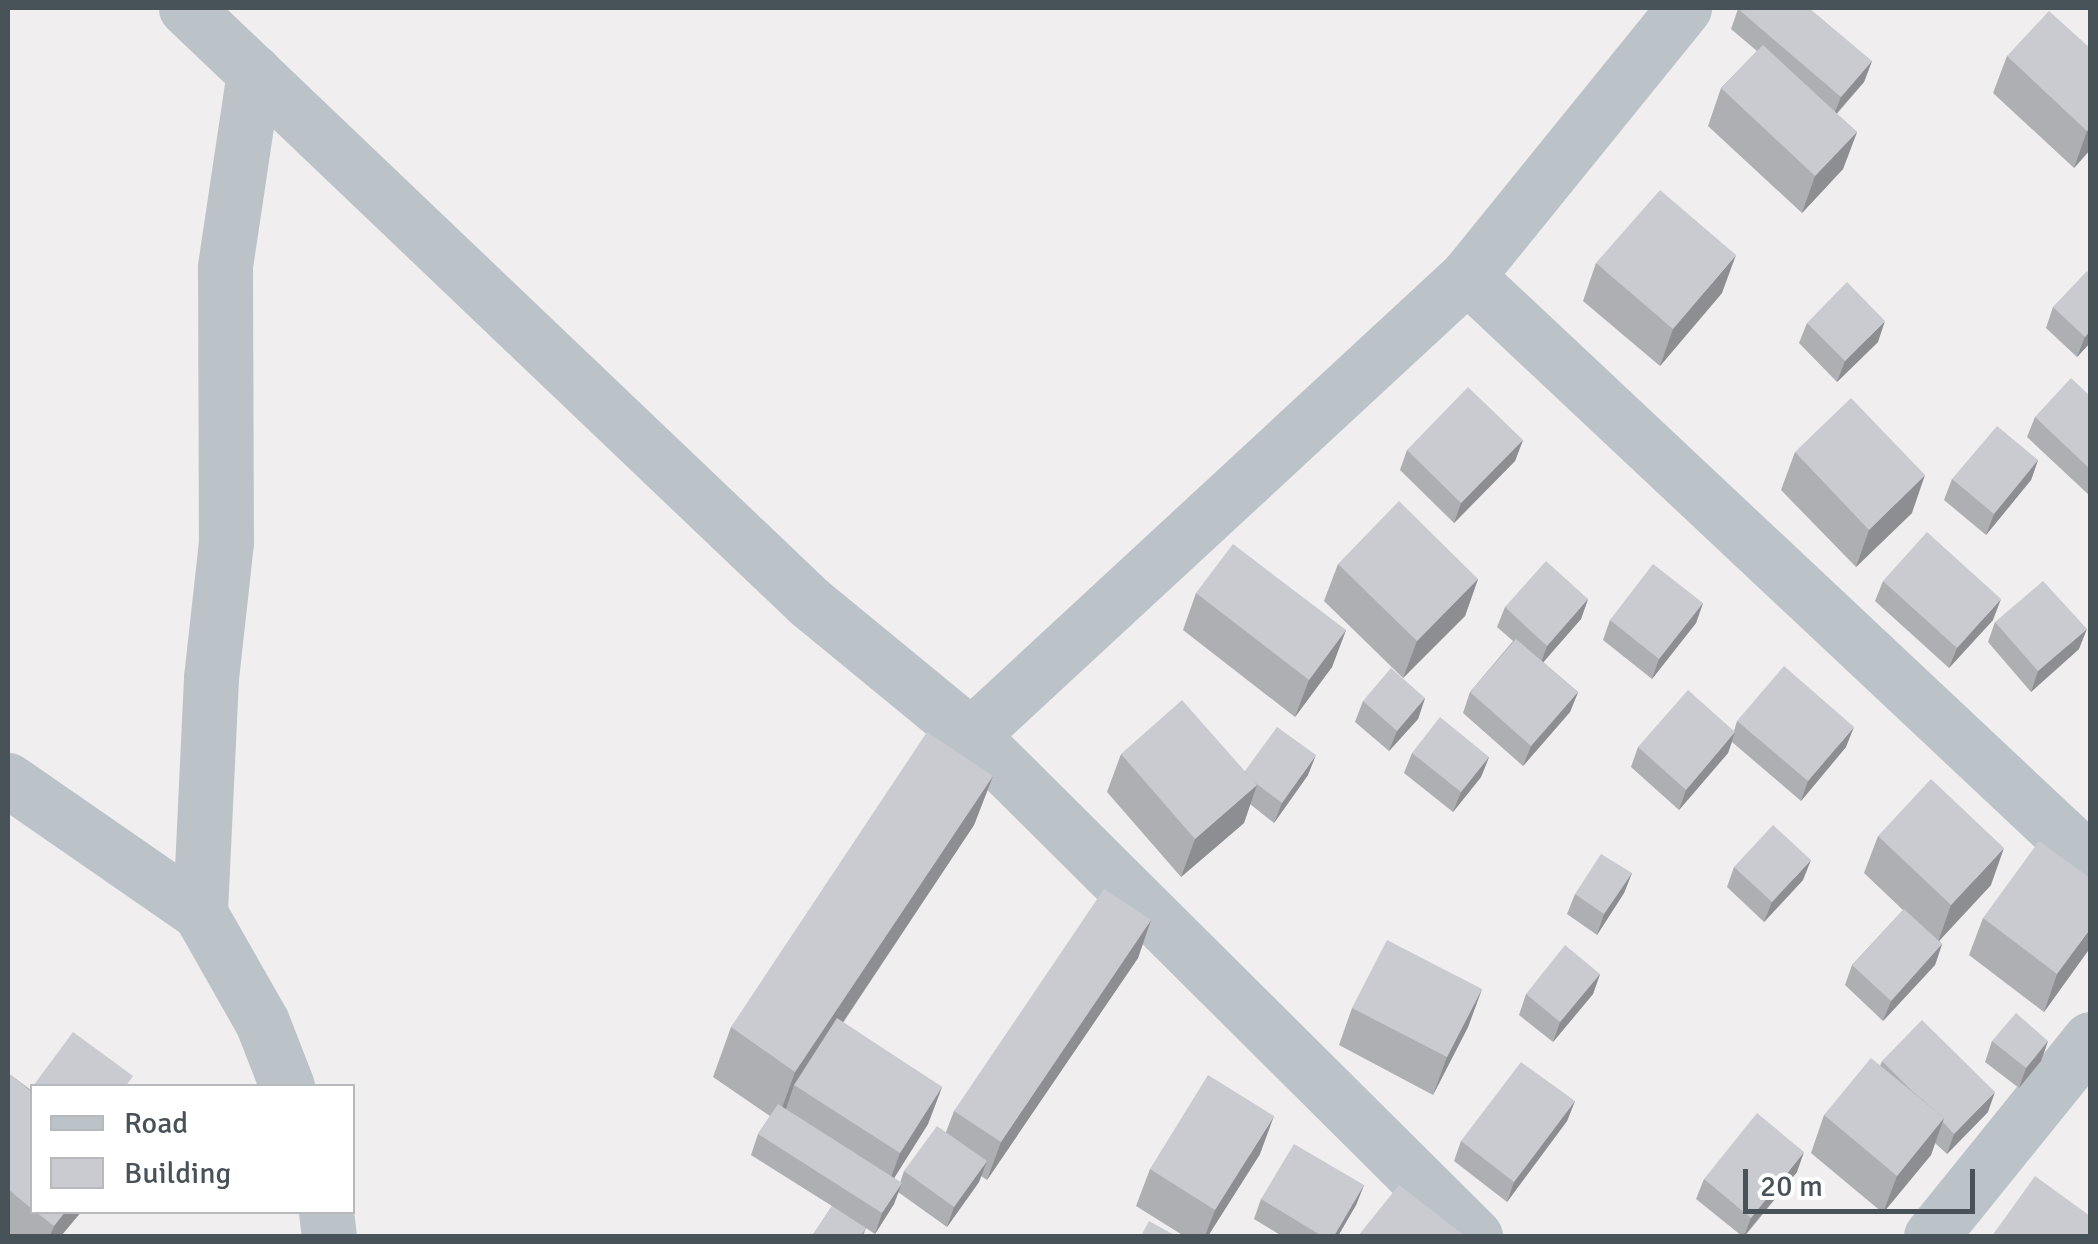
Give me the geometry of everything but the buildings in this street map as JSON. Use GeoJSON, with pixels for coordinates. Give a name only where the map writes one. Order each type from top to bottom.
{"type":"FeatureCollection","features":[{"type":"Feature","properties":{"kind":"street"},"geometry":{"type":"LineString","coordinates":[[186,8],[808,601],[971,735],[1475,1236]]}},
{"type":"Feature","properties":{"kind":"street"},"geometry":{"type":"LineString","coordinates":[[971,735],[1467,276],[1684,8]]}},
{"type":"Feature","properties":{"kind":"street"},"geometry":{"type":"LineString","coordinates":[[200,913],[211,678],[226,542],[225,267],[254,72]]}},
{"type":"Feature","properties":{"kind":"street"},"geometry":{"type":"LineString","coordinates":[[1467,276],[2090,860]]}},
{"type":"Feature","properties":{"kind":"street"},"geometry":{"type":"LineString","coordinates":[[8,780],[200,913],[262,1022],[286,1084]]}},
{"type":"Feature","properties":{"kind":"street"},"geometry":{"type":"LineString","coordinates":[[1931,1236],[2090,1039]]}}]}
